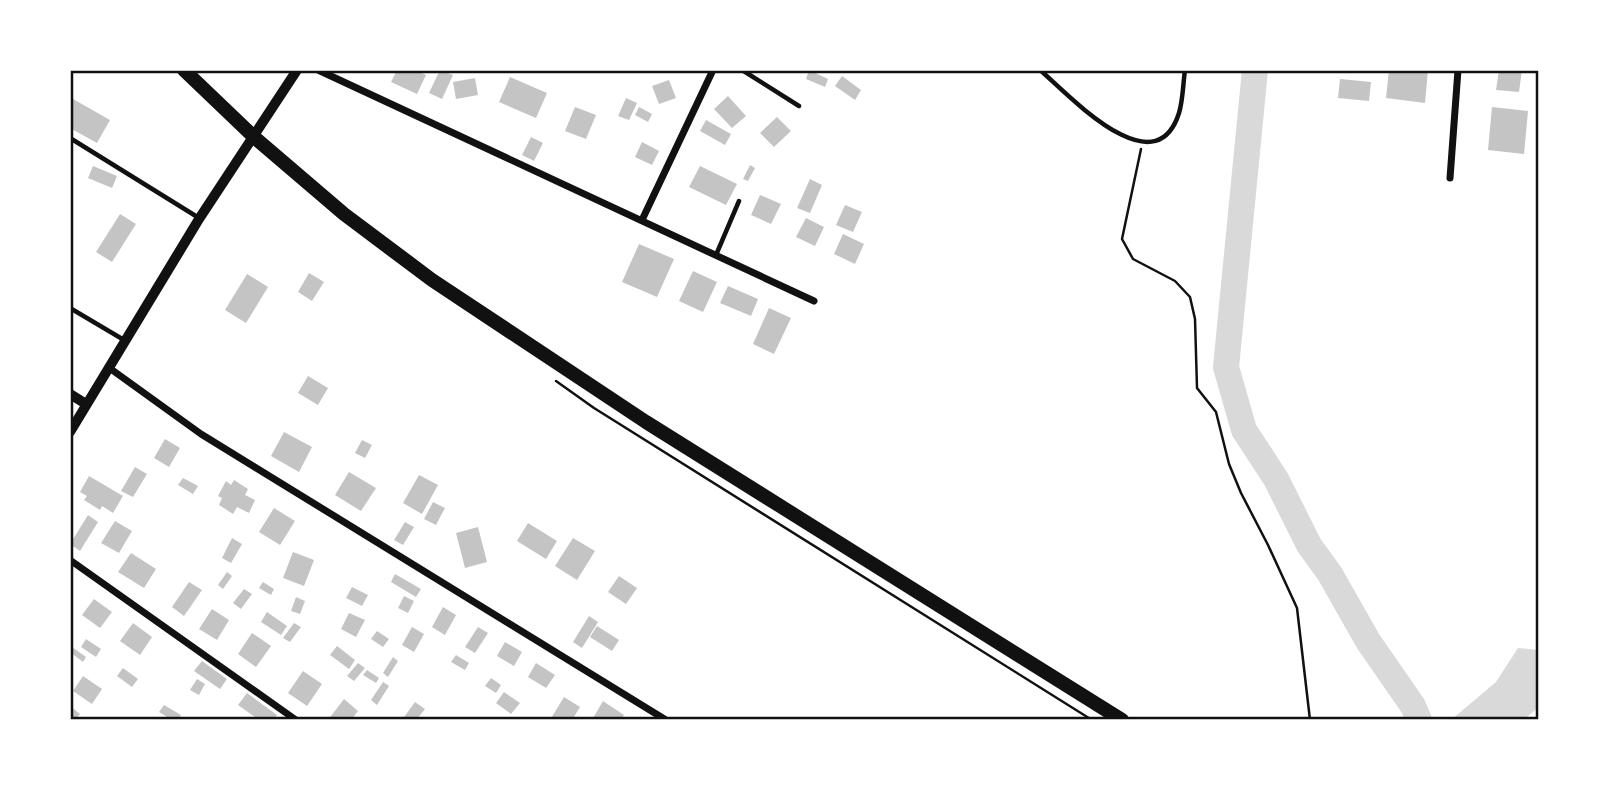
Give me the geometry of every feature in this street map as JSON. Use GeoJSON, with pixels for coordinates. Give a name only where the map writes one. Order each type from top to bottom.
{"type":"FeatureCollection","features":[{"type":"Feature","properties":{"kind":"highway"},"geometry":{"type":"LineString","coordinates":[[184,70],[254,137],[344,214],[432,280],[646,422],[1122,720]]}},
{"type":"Feature","properties":{"kind":"street"},"geometry":{"type":"LineString","coordinates":[[70,432],[199,219],[297,70]]}},
{"type":"Feature","properties":{"kind":"street"},"geometry":{"type":"LineString","coordinates":[[318,70],[814,301]]}},
{"type":"Feature","properties":{"kind":"street"},"geometry":{"type":"LineString","coordinates":[[642,220],[713,70]]}},
{"type":"Feature","properties":{"kind":"street"},"geometry":{"type":"LineString","coordinates":[[1450,177],[1458,70]]}},
{"type":"Feature","properties":{"kind":"street"},"geometry":{"type":"LineString","coordinates":[[108,367],[201,434],[666,720]]}},
{"type":"Feature","properties":{"kind":"street"},"geometry":{"type":"LineString","coordinates":[[70,394],[86,404]]}},
{"type":"Feature","properties":{"kind":"street"},"geometry":{"type":"LineString","coordinates":[[70,560],[296,720]]}},
{"type":"Feature","properties":{"kind":"lane"},"geometry":{"type":"LineString","coordinates":[[742,70],[799,106]]}},
{"type":"Feature","properties":{"kind":"lane"},"geometry":{"type":"LineString","coordinates":[[1040,70],[1110,129],[1132,140],[1143,142],[1167,134],[1173,125],[1179,112],[1185,70]]}},
{"type":"Feature","properties":{"kind":"lane"},"geometry":{"type":"LineString","coordinates":[[70,138],[199,219]]}},
{"type":"Feature","properties":{"kind":"lane"},"geometry":{"type":"LineString","coordinates":[[716,254],[739,201]]}},
{"type":"Feature","properties":{"kind":"lane"},"geometry":{"type":"LineString","coordinates":[[70,308],[125,340]]}},
{"type":"Feature","properties":{"kind":"path"},"geometry":{"type":"LineString","coordinates":[[1143,142],[1122,239],[1133,259],[1175,281],[1190,297],[1195,319],[1197,388],[1216,412],[1233,474],[1297,608],[1310,720]]}},
{"type":"Feature","properties":{"kind":"shaded area"},"geometry":{"type":"Polygon","coordinates":[[[1518,648],[1539,650],[1539,707],[1523,720],[1451,720],[1496,682],[1518,648]]]}},
{"type":"Feature","properties":{"kind":"building"},"geometry":{"type":"Polygon","coordinates":[[[397,70],[415,70],[426,75],[417,94],[391,82],[397,70]]]}},
{"type":"Feature","properties":{"kind":"building"},"geometry":{"type":"Polygon","coordinates":[[[440,70],[453,75],[442,99],[429,93],[440,70]]]}},
{"type":"Feature","properties":{"kind":"building"},"geometry":{"type":"Polygon","coordinates":[[[809,70],[828,79],[825,87],[806,79],[809,70]]]}},
{"type":"Feature","properties":{"kind":"building"},"geometry":{"type":"Polygon","coordinates":[[[1389,70],[1428,70],[1425,103],[1386,98],[1389,70]]]}},
{"type":"Feature","properties":{"kind":"building"},"geometry":{"type":"Polygon","coordinates":[[[1499,70],[1522,70],[1519,92],[1496,90],[1499,70]]]}},
{"type":"Feature","properties":{"kind":"building"},"geometry":{"type":"Polygon","coordinates":[[[842,76],[861,90],[855,100],[835,86],[842,76]]]}},
{"type":"Feature","properties":{"kind":"building"},"geometry":{"type":"Polygon","coordinates":[[[510,77],[547,93],[536,118],[499,102],[510,77]]]}},
{"type":"Feature","properties":{"kind":"building"},"geometry":{"type":"Polygon","coordinates":[[[475,78],[478,95],[456,99],[453,82],[475,78]]]}},
{"type":"Feature","properties":{"kind":"building"},"geometry":{"type":"Polygon","coordinates":[[[1340,79],[1371,82],[1369,101],[1338,98],[1340,79]]]}},
{"type":"Feature","properties":{"kind":"building"},"geometry":{"type":"Polygon","coordinates":[[[669,80],[676,98],[659,104],[652,86],[669,80]]]}},
{"type":"Feature","properties":{"kind":"building"},"geometry":{"type":"Polygon","coordinates":[[[728,96],[746,116],[732,128],[714,109],[728,96]]]}},
{"type":"Feature","properties":{"kind":"building"},"geometry":{"type":"Polygon","coordinates":[[[626,98],[637,103],[629,120],[618,116],[626,98]]]}},
{"type":"Feature","properties":{"kind":"building"},"geometry":{"type":"Polygon","coordinates":[[[73,99],[110,120],[97,143],[70,128],[70,104],[73,99]]]}},
{"type":"Feature","properties":{"kind":"building"},"geometry":{"type":"Polygon","coordinates":[[[575,107],[596,115],[586,139],[565,131],[575,107]]]}},
{"type":"Feature","properties":{"kind":"building"},"geometry":{"type":"Polygon","coordinates":[[[639,107],[652,114],[648,122],[635,115],[639,107]]]}},
{"type":"Feature","properties":{"kind":"building"},"geometry":{"type":"Polygon","coordinates":[[[1492,107],[1528,111],[1524,154],[1488,150],[1492,107]]]}},
{"type":"Feature","properties":{"kind":"building"},"geometry":{"type":"Polygon","coordinates":[[[777,117],[791,131],[774,147],[760,133],[777,117]]]}},
{"type":"Feature","properties":{"kind":"building"},"geometry":{"type":"Polygon","coordinates":[[[706,120],[731,134],[725,145],[700,131],[706,120]]]}},
{"type":"Feature","properties":{"kind":"building"},"geometry":{"type":"Polygon","coordinates":[[[531,137],[543,143],[534,161],[522,155],[531,137]]]}},
{"type":"Feature","properties":{"kind":"building"},"geometry":{"type":"Polygon","coordinates":[[[642,142],[659,151],[652,165],[635,157],[642,142]]]}},
{"type":"Feature","properties":{"kind":"building"},"geometry":{"type":"Polygon","coordinates":[[[750,165],[755,168],[748,181],[743,179],[750,165]]]}},
{"type":"Feature","properties":{"kind":"building"},"geometry":{"type":"Polygon","coordinates":[[[93,166],[117,176],[112,188],[88,178],[93,166]]]}},
{"type":"Feature","properties":{"kind":"building"},"geometry":{"type":"Polygon","coordinates":[[[700,166],[737,184],[726,205],[689,187],[700,166]]]}},
{"type":"Feature","properties":{"kind":"building"},"geometry":{"type":"Polygon","coordinates":[[[810,179],[822,185],[810,213],[797,208],[810,179]]]}},
{"type":"Feature","properties":{"kind":"building"},"geometry":{"type":"Polygon","coordinates":[[[760,195],[781,204],[771,224],[751,215],[760,195]]]}},
{"type":"Feature","properties":{"kind":"building"},"geometry":{"type":"Polygon","coordinates":[[[845,205],[862,212],[853,232],[836,225],[845,205]]]}},
{"type":"Feature","properties":{"kind":"building"},"geometry":{"type":"Polygon","coordinates":[[[120,214],[136,224],[112,262],[96,252],[120,214]]]}},
{"type":"Feature","properties":{"kind":"building"},"geometry":{"type":"Polygon","coordinates":[[[806,218],[824,227],[815,246],[796,237],[806,218]]]}},
{"type":"Feature","properties":{"kind":"building"},"geometry":{"type":"Polygon","coordinates":[[[843,234],[864,244],[855,264],[834,254],[843,234]]]}},
{"type":"Feature","properties":{"kind":"building"},"geometry":{"type":"Polygon","coordinates":[[[639,244],[674,259],[657,297],[622,282],[639,244]]]}},
{"type":"Feature","properties":{"kind":"building"},"geometry":{"type":"Polygon","coordinates":[[[693,271],[717,282],[703,312],[679,301],[693,271]]]}},
{"type":"Feature","properties":{"kind":"building"},"geometry":{"type":"Polygon","coordinates":[[[309,273],[324,282],[312,301],[298,292],[309,273]]]}},
{"type":"Feature","properties":{"kind":"building"},"geometry":{"type":"Polygon","coordinates":[[[247,274],[268,287],[246,323],[225,310],[247,274]]]}},
{"type":"Feature","properties":{"kind":"building"},"geometry":{"type":"Polygon","coordinates":[[[728,286],[758,299],[751,316],[720,303],[728,286]]]}},
{"type":"Feature","properties":{"kind":"building"},"geometry":{"type":"Polygon","coordinates":[[[769,308],[791,318],[774,354],[753,344],[769,308]]]}},
{"type":"Feature","properties":{"kind":"building"},"geometry":{"type":"Polygon","coordinates":[[[308,376],[328,388],[318,405],[298,393],[308,376]]]}},
{"type":"Feature","properties":{"kind":"building"},"geometry":{"type":"Polygon","coordinates":[[[284,432],[312,447],[299,472],[271,456],[284,432]]]}},
{"type":"Feature","properties":{"kind":"building"},"geometry":{"type":"Polygon","coordinates":[[[165,439],[180,448],[169,467],[154,458],[165,439]]]}},
{"type":"Feature","properties":{"kind":"building"},"geometry":{"type":"Polygon","coordinates":[[[362,440],[372,445],[365,458],[355,453],[362,440]]]}},
{"type":"Feature","properties":{"kind":"building"},"geometry":{"type":"Polygon","coordinates":[[[135,467],[147,474],[133,497],[121,491],[135,467]]]}},
{"type":"Feature","properties":{"kind":"building"},"geometry":{"type":"Polygon","coordinates":[[[349,472],[376,488],[361,511],[335,495],[349,472]]]}},
{"type":"Feature","properties":{"kind":"building"},"geometry":{"type":"Polygon","coordinates":[[[419,475],[438,485],[422,514],[403,503],[419,475]]]}},
{"type":"Feature","properties":{"kind":"building"},"geometry":{"type":"Polygon","coordinates":[[[89,476],[123,496],[113,513],[102,506],[100,510],[84,500],[87,496],[80,492],[89,476]]]}},
{"type":"Feature","properties":{"kind":"building"},"geometry":{"type":"Polygon","coordinates":[[[183,478],[198,486],[193,494],[178,485],[183,478]]]}},
{"type":"Feature","properties":{"kind":"building"},"geometry":{"type":"Polygon","coordinates":[[[234,480],[248,489],[245,495],[255,500],[249,513],[237,507],[233,514],[219,505],[222,498],[218,496],[226,481],[231,485],[234,480]]]}},
{"type":"Feature","properties":{"kind":"building"},"geometry":{"type":"Polygon","coordinates":[[[433,502],[445,508],[436,525],[424,519],[433,502]]]}},
{"type":"Feature","properties":{"kind":"building"},"geometry":{"type":"Polygon","coordinates":[[[274,508],[295,521],[280,545],[259,532],[274,508]]]}},
{"type":"Feature","properties":{"kind":"building"},"geometry":{"type":"Polygon","coordinates":[[[88,515],[98,522],[80,551],[70,544],[88,515]]]}},
{"type":"Feature","properties":{"kind":"building"},"geometry":{"type":"Polygon","coordinates":[[[115,521],[132,531],[119,553],[101,543],[115,521]]]}},
{"type":"Feature","properties":{"kind":"building"},"geometry":{"type":"Polygon","coordinates":[[[405,522],[414,527],[403,545],[394,540],[405,522]]]}},
{"type":"Feature","properties":{"kind":"building"},"geometry":{"type":"Polygon","coordinates":[[[528,523],[557,541],[546,559],[517,541],[528,523]]]}},
{"type":"Feature","properties":{"kind":"building"},"geometry":{"type":"Polygon","coordinates":[[[478,527],[487,562],[465,568],[456,533],[478,527]]]}},
{"type":"Feature","properties":{"kind":"building"},"geometry":{"type":"Polygon","coordinates":[[[232,538],[242,544],[231,563],[222,558],[232,538]]]}},
{"type":"Feature","properties":{"kind":"building"},"geometry":{"type":"Polygon","coordinates":[[[573,538],[595,551],[577,580],[555,566],[573,538]]]}},
{"type":"Feature","properties":{"kind":"building"},"geometry":{"type":"Polygon","coordinates":[[[293,552],[314,560],[304,586],[283,578],[293,552]]]}},
{"type":"Feature","properties":{"kind":"building"},"geometry":{"type":"Polygon","coordinates":[[[131,553],[156,569],[144,588],[118,572],[131,553]]]}},
{"type":"Feature","properties":{"kind":"building"},"geometry":{"type":"Polygon","coordinates":[[[227,572],[232,576],[223,589],[218,585],[227,572]]]}},
{"type":"Feature","properties":{"kind":"building"},"geometry":{"type":"Polygon","coordinates":[[[395,574],[421,589],[416,597],[391,582],[395,574]]]}},
{"type":"Feature","properties":{"kind":"building"},"geometry":{"type":"Polygon","coordinates":[[[619,576],[637,588],[626,604],[608,592],[619,576]]]}},
{"type":"Feature","properties":{"kind":"building"},"geometry":{"type":"Polygon","coordinates":[[[189,582],[202,590],[184,616],[172,607],[189,582]]]}},
{"type":"Feature","properties":{"kind":"building"},"geometry":{"type":"Polygon","coordinates":[[[263,582],[274,589],[271,595],[259,588],[263,582]]]}},
{"type":"Feature","properties":{"kind":"building"},"geometry":{"type":"Polygon","coordinates":[[[352,587],[368,595],[362,606],[346,598],[352,587]]]}},
{"type":"Feature","properties":{"kind":"building"},"geometry":{"type":"Polygon","coordinates":[[[244,589],[252,594],[241,609],[233,603],[244,589]]]}},
{"type":"Feature","properties":{"kind":"building"},"geometry":{"type":"Polygon","coordinates":[[[404,596],[414,601],[408,613],[398,608],[404,596]]]}},
{"type":"Feature","properties":{"kind":"building"},"geometry":{"type":"Polygon","coordinates":[[[296,597],[305,601],[300,614],[291,611],[296,597]]]}},
{"type":"Feature","properties":{"kind":"building"},"geometry":{"type":"Polygon","coordinates":[[[94,599],[112,612],[100,628],[82,615],[94,599]]]}},
{"type":"Feature","properties":{"kind":"building"},"geometry":{"type":"Polygon","coordinates":[[[443,607],[456,615],[445,635],[432,627],[443,607]]]}},
{"type":"Feature","properties":{"kind":"building"},"geometry":{"type":"Polygon","coordinates":[[[212,609],[229,620],[217,640],[199,629],[212,609]]]}},
{"type":"Feature","properties":{"kind":"building"},"geometry":{"type":"Polygon","coordinates":[[[267,612],[287,626],[281,635],[261,622],[267,612]]]}},
{"type":"Feature","properties":{"kind":"building"},"geometry":{"type":"Polygon","coordinates":[[[349,613],[365,620],[356,637],[341,629],[349,613]]]}},
{"type":"Feature","properties":{"kind":"building"},"geometry":{"type":"Polygon","coordinates":[[[589,616],[598,622],[582,648],[573,642],[589,616]]]}},
{"type":"Feature","properties":{"kind":"building"},"geometry":{"type":"Polygon","coordinates":[[[133,623],[152,637],[140,655],[120,641],[133,623]]]}},
{"type":"Feature","properties":{"kind":"building"},"geometry":{"type":"Polygon","coordinates":[[[294,623],[301,627],[290,642],[283,638],[294,623]]]}},
{"type":"Feature","properties":{"kind":"building"},"geometry":{"type":"Polygon","coordinates":[[[597,626],[619,640],[612,651],[590,637],[597,626]]]}},
{"type":"Feature","properties":{"kind":"building"},"geometry":{"type":"Polygon","coordinates":[[[412,627],[424,634],[414,652],[402,645],[412,627]]]}},
{"type":"Feature","properties":{"kind":"building"},"geometry":{"type":"Polygon","coordinates":[[[478,627],[488,633],[475,653],[465,647],[478,627]]]}},
{"type":"Feature","properties":{"kind":"building"},"geometry":{"type":"Polygon","coordinates":[[[377,631],[389,639],[383,647],[371,639],[377,631]]]}},
{"type":"Feature","properties":{"kind":"building"},"geometry":{"type":"Polygon","coordinates":[[[252,633],[271,646],[256,667],[238,654],[252,633]]]}},
{"type":"Feature","properties":{"kind":"building"},"geometry":{"type":"Polygon","coordinates":[[[86,639],[101,649],[96,657],[81,647],[86,639]]]}},
{"type":"Feature","properties":{"kind":"building"},"geometry":{"type":"Polygon","coordinates":[[[505,642],[522,652],[514,666],[497,656],[505,642]]]}},
{"type":"Feature","properties":{"kind":"building"},"geometry":{"type":"Polygon","coordinates":[[[337,646],[355,660],[349,669],[330,655],[337,646]]]}},
{"type":"Feature","properties":{"kind":"building"},"geometry":{"type":"Polygon","coordinates":[[[72,647],[86,657],[83,662],[70,652],[72,647]]]}},
{"type":"Feature","properties":{"kind":"building"},"geometry":{"type":"Polygon","coordinates":[[[456,655],[469,663],[465,670],[451,662],[456,655]]]}},
{"type":"Feature","properties":{"kind":"building"},"geometry":{"type":"Polygon","coordinates":[[[393,657],[398,661],[388,677],[383,673],[393,657]]]}},
{"type":"Feature","properties":{"kind":"building"},"geometry":{"type":"Polygon","coordinates":[[[202,661],[227,679],[220,689],[194,671],[202,661]]]}},
{"type":"Feature","properties":{"kind":"building"},"geometry":{"type":"Polygon","coordinates":[[[358,663],[365,668],[354,681],[347,676],[358,663]]]}},
{"type":"Feature","properties":{"kind":"building"},"geometry":{"type":"Polygon","coordinates":[[[536,663],[555,675],[546,688],[528,677],[536,663]]]}},
{"type":"Feature","properties":{"kind":"building"},"geometry":{"type":"Polygon","coordinates":[[[123,668],[138,679],[132,687],[117,676],[123,668]]]}},
{"type":"Feature","properties":{"kind":"building"},"geometry":{"type":"Polygon","coordinates":[[[367,670],[379,678],[376,683],[363,675],[367,670]]]}},
{"type":"Feature","properties":{"kind":"building"},"geometry":{"type":"Polygon","coordinates":[[[303,671],[322,684],[307,706],[288,693],[303,671]]]}},
{"type":"Feature","properties":{"kind":"building"},"geometry":{"type":"Polygon","coordinates":[[[83,676],[102,689],[92,704],[73,691],[83,676]]]}},
{"type":"Feature","properties":{"kind":"building"},"geometry":{"type":"Polygon","coordinates":[[[491,678],[501,685],[496,693],[485,686],[491,678]]]}},
{"type":"Feature","properties":{"kind":"building"},"geometry":{"type":"Polygon","coordinates":[[[197,679],[205,684],[199,695],[190,690],[197,679]]]}},
{"type":"Feature","properties":{"kind":"building"},"geometry":{"type":"Polygon","coordinates":[[[383,682],[389,686],[377,705],[371,700],[383,682]]]}},
{"type":"Feature","properties":{"kind":"building"},"geometry":{"type":"Polygon","coordinates":[[[504,692],[520,703],[511,714],[496,703],[504,692]]]}},
{"type":"Feature","properties":{"kind":"building"},"geometry":{"type":"Polygon","coordinates":[[[247,693],[277,715],[273,720],[259,720],[238,705],[247,693]]]}},
{"type":"Feature","properties":{"kind":"building"},"geometry":{"type":"Polygon","coordinates":[[[564,697],[580,707],[572,720],[550,720],[564,697]]]}},
{"type":"Feature","properties":{"kind":"building"},"geometry":{"type":"Polygon","coordinates":[[[344,699],[358,711],[351,720],[328,720],[344,699]]]}},
{"type":"Feature","properties":{"kind":"building"},"geometry":{"type":"Polygon","coordinates":[[[603,701],[624,715],[621,720],[592,720],[603,701]]]}},
{"type":"Feature","properties":{"kind":"building"},"geometry":{"type":"Polygon","coordinates":[[[415,702],[425,709],[416,720],[402,720],[415,702]]]}},
{"type":"Feature","properties":{"kind":"building"},"geometry":{"type":"Polygon","coordinates":[[[164,705],[181,715],[178,720],[172,720],[159,712],[164,705]]]}},
{"type":"Feature","properties":{"kind":"building"},"geometry":{"type":"Polygon","coordinates":[[[70,706],[80,714],[75,720],[70,720],[70,706]]]}},
{"type":"Feature","properties":{"kind":"waterway"},"geometry":{"type":"LineString","coordinates":[[1255,70],[1226,367],[1244,430],[1276,479],[1309,545],[1330,574],[1368,641],[1413,706],[1419,720]]}}]}
